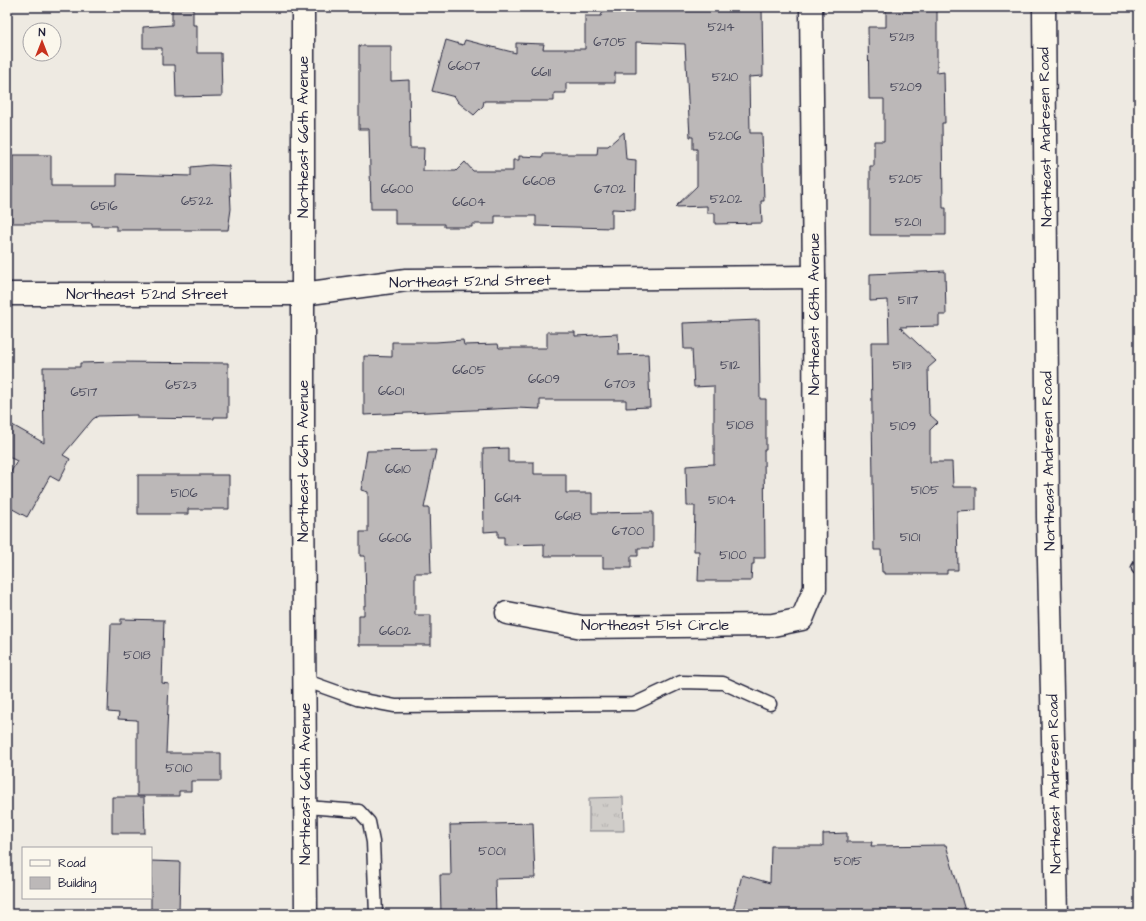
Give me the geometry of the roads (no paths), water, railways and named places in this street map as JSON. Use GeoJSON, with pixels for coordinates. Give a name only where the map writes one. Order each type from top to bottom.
{"type":"FeatureCollection","features":[{"type":"Feature","properties":{"kind":"street","name":"Northeast 66th Avenue"},"geometry":{"type":"LineString","coordinates":[[303,7],[304,294],[302,482],[306,914]]}},
{"type":"Feature","properties":{"kind":"street","name":"Northeast 68th Avenue"},"geometry":{"type":"LineString","coordinates":[[802,619],[815,588],[811,7]]}},
{"type":"Feature","properties":{"kind":"street","name":"Northeast Andresen Road"},"geometry":{"type":"LineString","coordinates":[[1044,7],[1048,517],[1056,914]]}},
{"type":"Feature","properties":{"kind":"street","name":"Northeast 52nd Street"},"geometry":{"type":"LineString","coordinates":[[7,294],[304,294],[406,280],[814,277]]}},
{"type":"Feature","properties":{"kind":"street","name":"Northeast 51st Circle"},"geometry":{"type":"LineString","coordinates":[[507,613],[582,627],[773,625],[802,619]]}},
{"type":"Feature","properties":{"kind":"lane"},"geometry":{"type":"LineString","coordinates":[[304,680],[357,699],[395,706],[634,704],[681,682],[723,683],[770,704]]}},
{"type":"Feature","properties":{"kind":"lane"},"geometry":{"type":"LineString","coordinates":[[306,807],[359,811],[369,822],[373,842],[376,914]]}}]}
